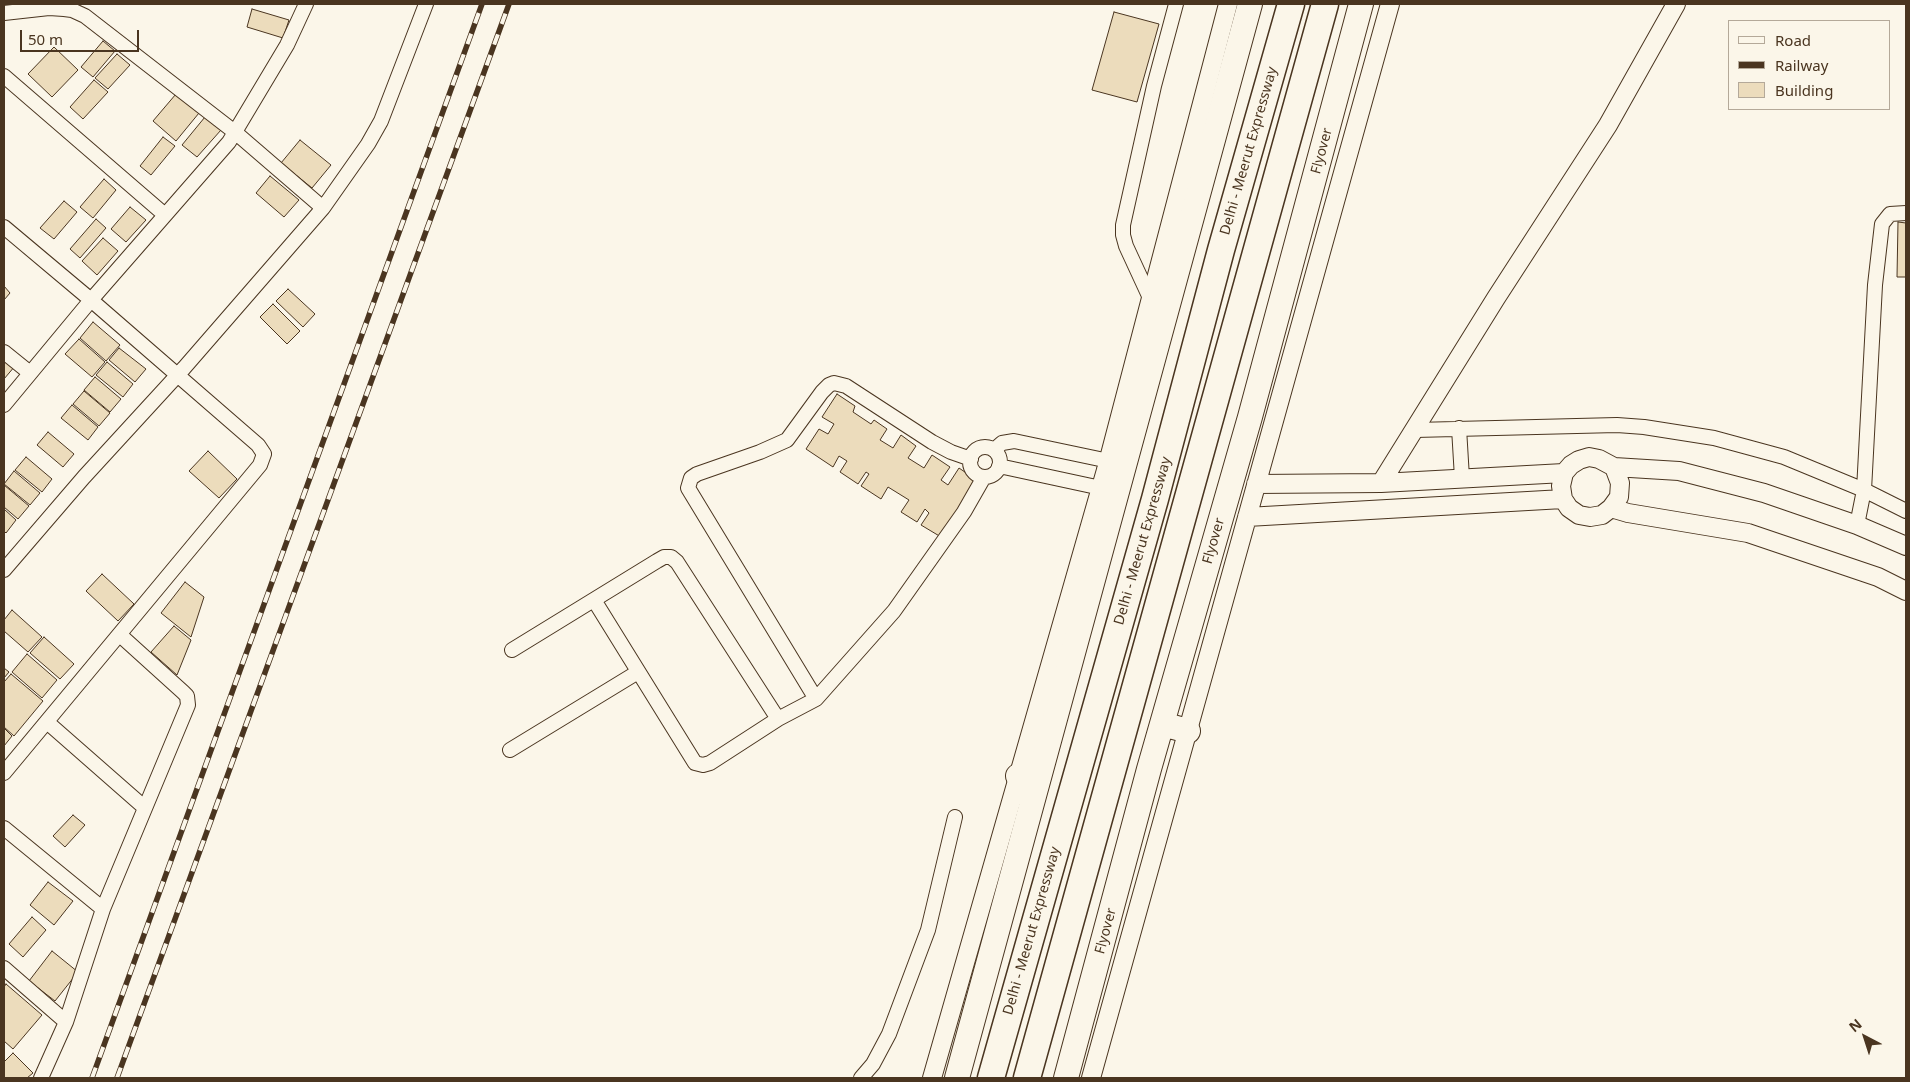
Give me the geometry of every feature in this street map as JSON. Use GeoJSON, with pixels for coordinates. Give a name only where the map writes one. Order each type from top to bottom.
{"type":"FeatureCollection","features":[{"type":"Feature","properties":{"kind":"highway"},"geometry":{"type":"LineString","coordinates":[[957,1078],[1032,803],[1095,543],[1189,229],[1250,4]]}},
{"type":"Feature","properties":{"kind":"highway","name":"Delhi - Meerut Expressway"},"geometry":{"type":"LineString","coordinates":[[991,1078],[1152,508],[1221,250],[1291,4]]}},
{"type":"Feature","properties":{"kind":"highway"},"geometry":{"type":"LineString","coordinates":[[1027,1078],[1325,4]]}},
{"type":"Feature","properties":{"kind":"highway","name":"Flyover"},"geometry":{"type":"LineString","coordinates":[[1066,1078],[1162,724],[1250,417],[1361,4]]}},
{"type":"Feature","properties":{"kind":"highway"},"geometry":{"type":"LineString","coordinates":[[1162,724],[1188,731]]}},
{"type":"Feature","properties":{"kind":"highway"},"geometry":{"type":"LineString","coordinates":[[1018,776],[1032,803]]}},
{"type":"Feature","properties":{"kind":"street"},"geometry":{"type":"LineString","coordinates":[[4,405],[91,300],[236,133],[287,45],[306,4]]}},
{"type":"Feature","properties":{"kind":"street"},"geometry":{"type":"LineString","coordinates":[[4,570],[323,208],[368,144],[381,121],[426,4]]}},
{"type":"Feature","properties":{"kind":"street"},"geometry":{"type":"LineString","coordinates":[[1150,298],[1126,246],[1123,226],[1154,86],[1176,4]]}},
{"type":"Feature","properties":{"kind":"street"},"geometry":{"type":"LineString","coordinates":[[932,1078],[1018,776],[1095,543],[1101,488],[1228,4]]}},
{"type":"Feature","properties":{"kind":"street"},"geometry":{"type":"LineString","coordinates":[[1091,1078],[1390,4]]}},
{"type":"Feature","properties":{"kind":"street"},"geometry":{"type":"LineString","coordinates":[[1381,483],[1496,298],[1608,125],[1676,4]]}},
{"type":"Feature","properties":{"kind":"street"},"geometry":{"type":"LineString","coordinates":[[4,13],[64,8],[85,16],[236,133],[323,208]]}},
{"type":"Feature","properties":{"kind":"street"},"geometry":{"type":"LineString","coordinates":[[4,76],[165,215]]}},
{"type":"Feature","properties":{"kind":"street"},"geometry":{"type":"LineString","coordinates":[[1857,525],[1864,490],[1875,285],[1882,224],[1890,214],[1906,213]]}},
{"type":"Feature","properties":{"kind":"street"},"geometry":{"type":"LineString","coordinates":[[4,227],[258,445],[264,454],[260,465],[4,773]]}},
{"type":"Feature","properties":{"kind":"street"},"geometry":{"type":"LineString","coordinates":[[4,352],[30,373]]}},
{"type":"Feature","properties":{"kind":"street"},"geometry":{"type":"LineString","coordinates":[[816,700],[688,488],[691,478],[697,474],[760,452],[787,440],[822,392],[834,383],[846,386],[932,442],[951,452],[971,459]]}},
{"type":"Feature","properties":{"kind":"street"},"geometry":{"type":"LineString","coordinates":[[1414,430],[1617,426],[1644,427],[1714,438],[1784,457],[1864,490],[1906,511]]}},
{"type":"Feature","properties":{"kind":"street"},"geometry":{"type":"LineString","coordinates":[[1459,428],[1462,478]]}},
{"type":"Feature","properties":{"kind":"street"},"geometry":{"type":"LineString","coordinates":[[994,450],[1002,443],[1014,441],[1108,460]]}},
{"type":"Feature","properties":{"kind":"street"},"geometry":{"type":"LineString","coordinates":[[987,447],[994,450],[1000,459],[996,472],[984,476],[974,471],[971,459],[978,450],[987,447]]}},
{"type":"Feature","properties":{"kind":"street"},"geometry":{"type":"LineString","coordinates":[[1614,467],[1620,483],[1619,497],[1612,508],[1602,515],[1590,517],[1579,515],[1569,508],[1563,499],[1561,486],[1564,473],[1579,460],[1599,459],[1614,467],[1679,471],[1764,493],[1857,525],[1906,546]]}},
{"type":"Feature","properties":{"kind":"street"},"geometry":{"type":"LineString","coordinates":[[999,466],[1101,488]]}},
{"type":"Feature","properties":{"kind":"street"},"geometry":{"type":"LineString","coordinates":[[1256,484],[1381,483],[1564,473]]}},
{"type":"Feature","properties":{"kind":"street"},"geometry":{"type":"LineString","coordinates":[[594,600],[695,764],[703,765],[710,763],[778,719],[816,700],[894,611],[964,512],[984,476]]}},
{"type":"Feature","properties":{"kind":"street"},"geometry":{"type":"LineString","coordinates":[[1247,517],[1563,499]]}},
{"type":"Feature","properties":{"kind":"street"},"geometry":{"type":"LineString","coordinates":[[1612,508],[1628,513],[1748,533],[1878,578],[1906,591]]}},
{"type":"Feature","properties":{"kind":"street"},"geometry":{"type":"LineString","coordinates":[[512,650],[657,560],[671,557],[677,562],[778,719]]}},
{"type":"Feature","properties":{"kind":"street"},"geometry":{"type":"LineString","coordinates":[[41,1078],[66,1022],[103,909],[188,705],[184,692],[120,635]]}},
{"type":"Feature","properties":{"kind":"street"},"geometry":{"type":"LineString","coordinates":[[510,750],[638,672]]}},
{"type":"Feature","properties":{"kind":"street"},"geometry":{"type":"LineString","coordinates":[[47,722],[145,808]]}},
{"type":"Feature","properties":{"kind":"street"},"geometry":{"type":"LineString","coordinates":[[861,1078],[873,1064],[889,1034],[928,930],[955,817]]}},
{"type":"Feature","properties":{"kind":"street"},"geometry":{"type":"LineString","coordinates":[[4,828],[103,909]]}},
{"type":"Feature","properties":{"kind":"street"},"geometry":{"type":"LineString","coordinates":[[4,968],[66,1022]]}},
{"type":"Feature","properties":{"kind":"building"},"geometry":{"type":"Polygon","coordinates":[[[252,9],[289,20],[283,38],[247,27],[252,9]]]}},
{"type":"Feature","properties":{"kind":"building"},"geometry":{"type":"Polygon","coordinates":[[[1114,12],[1159,24],[1137,102],[1092,90],[1114,12]]]}},
{"type":"Feature","properties":{"kind":"building"},"geometry":{"type":"Polygon","coordinates":[[[103,41],[115,51],[93,77],[81,67],[103,41]]]}},
{"type":"Feature","properties":{"kind":"building"},"geometry":{"type":"Polygon","coordinates":[[[54,47],[78,70],[52,97],[28,74],[54,47]]]}},
{"type":"Feature","properties":{"kind":"building"},"geometry":{"type":"Polygon","coordinates":[[[117,54],[130,65],[108,89],[95,78],[117,54]]]}},
{"type":"Feature","properties":{"kind":"building"},"geometry":{"type":"Polygon","coordinates":[[[94,80],[108,92],[83,119],[70,107],[94,80]]]}},
{"type":"Feature","properties":{"kind":"building"},"geometry":{"type":"Polygon","coordinates":[[[176,94],[199,113],[176,141],[153,121],[176,94]]]}},
{"type":"Feature","properties":{"kind":"building"},"geometry":{"type":"Polygon","coordinates":[[[205,117],[221,130],[197,157],[182,145],[205,117]]]}},
{"type":"Feature","properties":{"kind":"building"},"geometry":{"type":"Polygon","coordinates":[[[163,137],[175,146],[151,175],[140,166],[163,137]]]}},
{"type":"Feature","properties":{"kind":"building"},"geometry":{"type":"Polygon","coordinates":[[[300,140],[331,165],[312,188],[281,163],[300,140]]]}},
{"type":"Feature","properties":{"kind":"building"},"geometry":{"type":"Polygon","coordinates":[[[270,176],[299,200],[284,217],[256,193],[270,176]]]}},
{"type":"Feature","properties":{"kind":"building"},"geometry":{"type":"Polygon","coordinates":[[[104,179],[116,190],[93,218],[80,207],[104,179]]]}},
{"type":"Feature","properties":{"kind":"building"},"geometry":{"type":"Polygon","coordinates":[[[64,201],[77,212],[54,239],[40,228],[64,201]]]}},
{"type":"Feature","properties":{"kind":"building"},"geometry":{"type":"Polygon","coordinates":[[[130,207],[146,220],[126,242],[111,229],[130,207]]]}},
{"type":"Feature","properties":{"kind":"building"},"geometry":{"type":"Polygon","coordinates":[[[96,219],[106,228],[80,258],[70,249],[96,219]]]}},
{"type":"Feature","properties":{"kind":"building"},"geometry":{"type":"Polygon","coordinates":[[[1898,222],[1906,223],[1906,277],[1897,277],[1898,222]]]}},
{"type":"Feature","properties":{"kind":"building"},"geometry":{"type":"Polygon","coordinates":[[[103,238],[118,251],[97,275],[82,261],[103,238]]]}},
{"type":"Feature","properties":{"kind":"building"},"geometry":{"type":"Polygon","coordinates":[[[4,286],[10,293],[4,300],[4,286]]]}},
{"type":"Feature","properties":{"kind":"building"},"geometry":{"type":"Polygon","coordinates":[[[288,289],[315,314],[303,327],[276,301],[288,289]]]}},
{"type":"Feature","properties":{"kind":"building"},"geometry":{"type":"Polygon","coordinates":[[[273,304],[300,331],[287,344],[260,317],[273,304]]]}},
{"type":"Feature","properties":{"kind":"building"},"geometry":{"type":"Polygon","coordinates":[[[93,322],[120,345],[106,361],[80,338],[93,322]]]}},
{"type":"Feature","properties":{"kind":"building"},"geometry":{"type":"Polygon","coordinates":[[[79,339],[105,362],[92,377],[65,354],[79,339]]]}},
{"type":"Feature","properties":{"kind":"building"},"geometry":{"type":"Polygon","coordinates":[[[119,348],[146,369],[135,382],[109,360],[119,348]]]}},
{"type":"Feature","properties":{"kind":"building"},"geometry":{"type":"Polygon","coordinates":[[[4,356],[15,366],[4,379],[4,356]]]}},
{"type":"Feature","properties":{"kind":"building"},"geometry":{"type":"Polygon","coordinates":[[[107,362],[133,384],[123,397],[96,375],[107,362]]]}},
{"type":"Feature","properties":{"kind":"building"},"geometry":{"type":"Polygon","coordinates":[[[95,377],[121,399],[110,412],[84,390],[95,377]]]}},
{"type":"Feature","properties":{"kind":"building"},"geometry":{"type":"Polygon","coordinates":[[[84,391],[110,413],[99,426],[73,404],[84,391]]]}},
{"type":"Feature","properties":{"kind":"building"},"geometry":{"type":"Polygon","coordinates":[[[837,394],[855,406],[853,412],[871,424],[874,420],[887,429],[880,440],[893,448],[901,435],[916,446],[908,458],[924,468],[932,455],[950,467],[941,480],[948,485],[959,468],[978,481],[941,537],[921,525],[929,513],[925,509],[917,522],[901,512],[909,500],[888,487],[881,499],[861,486],[869,474],[866,472],[858,484],[840,472],[847,461],[839,456],[833,467],[806,449],[819,429],[828,434],[834,424],[822,417],[837,394]]]}},
{"type":"Feature","properties":{"kind":"building"},"geometry":{"type":"Polygon","coordinates":[[[72,405],[98,427],[88,440],[61,418],[72,405]]]}},
{"type":"Feature","properties":{"kind":"building"},"geometry":{"type":"Polygon","coordinates":[[[48,432],[74,454],[63,467],[37,445],[48,432]]]}},
{"type":"Feature","properties":{"kind":"building"},"geometry":{"type":"Polygon","coordinates":[[[208,451],[237,479],[219,498],[189,471],[208,451]]]}},
{"type":"Feature","properties":{"kind":"building"},"geometry":{"type":"Polygon","coordinates":[[[26,457],[52,479],[42,492],[15,470],[26,457]]]}},
{"type":"Feature","properties":{"kind":"building"},"geometry":{"type":"Polygon","coordinates":[[[14,471],[40,493],[30,505],[4,484],[14,471]]]}},
{"type":"Feature","properties":{"kind":"building"},"geometry":{"type":"Polygon","coordinates":[[[4,485],[29,506],[18,519],[4,507],[4,485]]]}},
{"type":"Feature","properties":{"kind":"building"},"geometry":{"type":"Polygon","coordinates":[[[4,509],[16,520],[6,533],[4,531],[4,509]]]}},
{"type":"Feature","properties":{"kind":"building"},"geometry":{"type":"Polygon","coordinates":[[[102,574],[134,604],[118,621],[86,591],[102,574]]]}},
{"type":"Feature","properties":{"kind":"building"},"geometry":{"type":"Polygon","coordinates":[[[185,582],[204,597],[191,637],[161,613],[185,582]]]}},
{"type":"Feature","properties":{"kind":"building"},"geometry":{"type":"Polygon","coordinates":[[[12,610],[42,637],[28,652],[4,631],[4,620],[12,610]]]}},
{"type":"Feature","properties":{"kind":"building"},"geometry":{"type":"Polygon","coordinates":[[[174,626],[191,640],[177,675],[151,652],[174,626]]]}},
{"type":"Feature","properties":{"kind":"building"},"geometry":{"type":"Polygon","coordinates":[[[44,637],[74,664],[60,679],[30,653],[44,637]]]}},
{"type":"Feature","properties":{"kind":"building"},"geometry":{"type":"Polygon","coordinates":[[[27,654],[57,680],[42,698],[12,672],[27,654]]]}},
{"type":"Feature","properties":{"kind":"building"},"geometry":{"type":"Polygon","coordinates":[[[4,668],[9,672],[4,678],[4,668]]]}},
{"type":"Feature","properties":{"kind":"building"},"geometry":{"type":"Polygon","coordinates":[[[11,674],[43,701],[14,736],[4,727],[4,682],[11,674]]]}},
{"type":"Feature","properties":{"kind":"building"},"geometry":{"type":"Polygon","coordinates":[[[4,728],[12,736],[4,746],[4,728]]]}},
{"type":"Feature","properties":{"kind":"building"},"geometry":{"type":"Polygon","coordinates":[[[73,815],[85,825],[65,847],[53,836],[73,815]]]}},
{"type":"Feature","properties":{"kind":"building"},"geometry":{"type":"Polygon","coordinates":[[[48,882],[73,901],[54,925],[30,905],[48,882]]]}},
{"type":"Feature","properties":{"kind":"building"},"geometry":{"type":"Polygon","coordinates":[[[32,917],[46,930],[23,957],[9,944],[32,917]]]}},
{"type":"Feature","properties":{"kind":"building"},"geometry":{"type":"Polygon","coordinates":[[[52,951],[78,972],[55,1001],[29,981],[52,951]]]}},
{"type":"Feature","properties":{"kind":"building"},"geometry":{"type":"Polygon","coordinates":[[[6,984],[42,1015],[13,1049],[4,1041],[4,987],[6,984]]]}},
{"type":"Feature","properties":{"kind":"building"},"geometry":{"type":"Polygon","coordinates":[[[13,1053],[33,1073],[27,1078],[4,1078],[4,1062],[13,1053]]]}},
{"type":"Feature","properties":{"kind":"railway"},"geometry":{"type":"LineString","coordinates":[[92,1078],[482,4]]}},
{"type":"Feature","properties":{"kind":"railway"},"geometry":{"type":"LineString","coordinates":[[117,1078],[509,4]]}}]}
